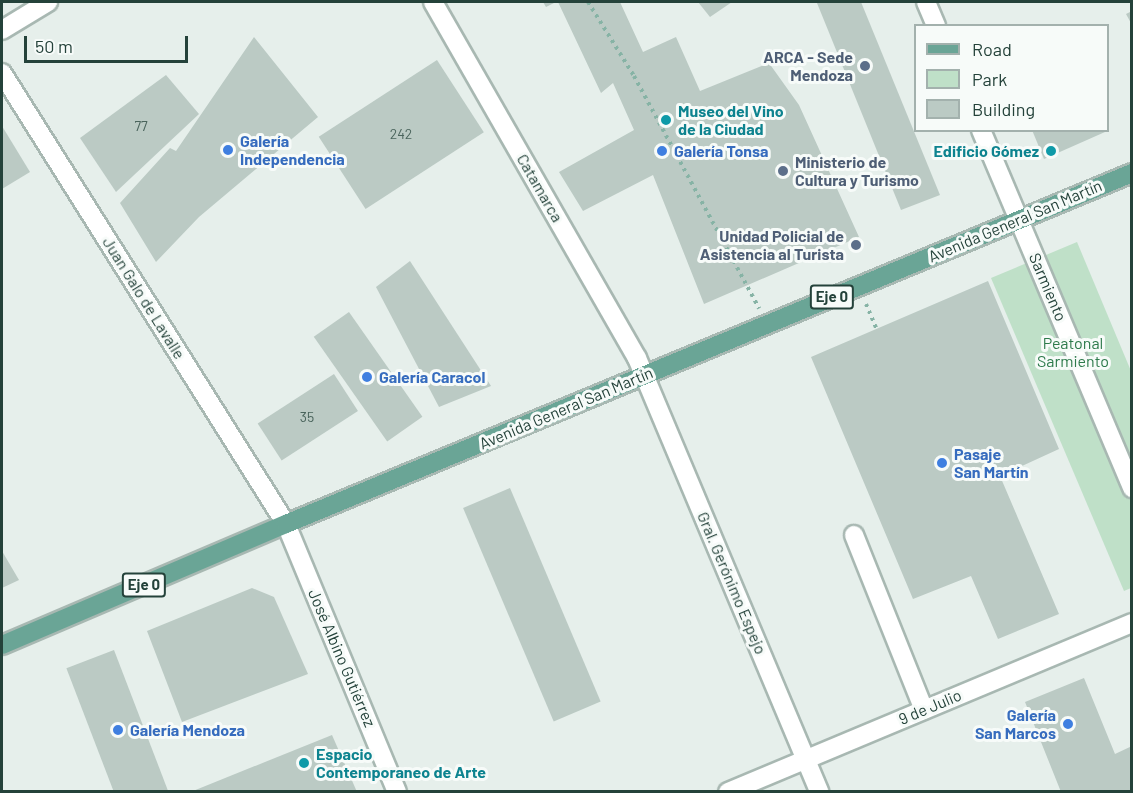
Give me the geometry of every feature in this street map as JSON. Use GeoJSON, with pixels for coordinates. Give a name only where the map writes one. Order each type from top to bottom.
{"type":"FeatureCollection","features":[{"type":"Feature","properties":{"kind":"main road","name":"Avenida General San Martín"},"geometry":{"type":"LineString","coordinates":[[2,645],[286,524],[1131,173]]}},
{"type":"Feature","properties":{"kind":"street"},"geometry":{"type":"LineString","coordinates":[[2,30],[48,2]]}},
{"type":"Feature","properties":{"kind":"street","name":"Catamarca"},"geometry":{"type":"LineString","coordinates":[[433,2],[645,375]]}},
{"type":"Feature","properties":{"kind":"street"},"geometry":{"type":"LineString","coordinates":[[926,2],[935,24]]}},
{"type":"Feature","properties":{"kind":"street","name":"Juan Galo de Lavalle"},"geometry":{"type":"LineString","coordinates":[[2,73],[286,524]]}},
{"type":"Feature","properties":{"kind":"street","name":"Sarmiento"},"geometry":{"type":"LineString","coordinates":[[982,132],[1131,488]]}},
{"type":"Feature","properties":{"kind":"street","name":"Gral. Gerónimo Espejo"},"geometry":{"type":"LineString","coordinates":[[645,375],[819,792]]}},
{"type":"Feature","properties":{"kind":"street","name":"José Albino Gutiérrez"},"geometry":{"type":"LineString","coordinates":[[286,524],[397,792]]}},
{"type":"Feature","properties":{"kind":"street"},"geometry":{"type":"LineString","coordinates":[[854,535],[924,710]]}},
{"type":"Feature","properties":{"kind":"street","name":"9 de Julio"},"geometry":{"type":"LineString","coordinates":[[728,792],[1131,623]]}},
{"type":"Feature","properties":{"kind":"path"},"geometry":{"type":"LineString","coordinates":[[588,2],[634,76],[768,324]]}},
{"type":"Feature","properties":{"kind":"path"},"geometry":{"type":"LineString","coordinates":[[858,286],[876,328]]}},
{"type":"Feature","properties":{"kind":"green space","name":"Peatonal Sarmiento"},"geometry":{"type":"Polygon","coordinates":[[[1077,242],[1131,371],[1131,588],[1124,591],[991,278],[1077,242]]]}},
{"type":"Feature","properties":{"kind":"building"},"geometry":{"type":"Polygon","coordinates":[[[543,2],[556,2],[546,7],[543,2]]]}},
{"type":"Feature","properties":{"kind":"building","name":"Galería Tonsa"},"geometry":{"type":"Polygon","coordinates":[[[558,2],[620,2],[643,52],[676,37],[700,91],[769,63],[799,105],[859,237],[704,304],[653,175],[583,211],[559,172],[634,130],[613,83],[601,93],[558,2]]]}},
{"type":"Feature","properties":{"kind":"building"},"geometry":{"type":"Polygon","coordinates":[[[698,2],[732,2],[710,17],[698,2]]]}},
{"type":"Feature","properties":{"kind":"building","name":"ARCA - Sede Mendoza"},"geometry":{"type":"Polygon","coordinates":[[[861,2],[940,195],[901,210],[817,3],[861,2]]]}},
{"type":"Feature","properties":{"kind":"building"},"geometry":{"type":"Polygon","coordinates":[[[1132,11],[1132,25],[1126,14],[1132,11]]]}},
{"type":"Feature","properties":{"kind":"building","name":"Galería Independencia"},"geometry":{"type":"Polygon","coordinates":[[[254,37],[318,117],[199,217],[156,262],[120,203],[170,148],[176,151],[254,37]]]}},
{"type":"Feature","properties":{"kind":"building"},"geometry":{"type":"Polygon","coordinates":[[[437,60],[484,132],[366,209],[319,137],[437,60]]]}},
{"type":"Feature","properties":{"kind":"building"},"geometry":{"type":"Polygon","coordinates":[[[166,75],[199,114],[116,192],[80,138],[166,75]]]}},
{"type":"Feature","properties":{"kind":"building"},"geometry":{"type":"Polygon","coordinates":[[[2,126],[30,172],[2,189],[2,126]]]}},
{"type":"Feature","properties":{"kind":"building","name":"Edificio Gómez"},"geometry":{"type":"Polygon","coordinates":[[[1033,132],[1105,132],[1044,159],[1033,132]]]}},
{"type":"Feature","properties":{"kind":"building"},"geometry":{"type":"Polygon","coordinates":[[[410,261],[491,386],[439,407],[376,287],[410,261]]]}},
{"type":"Feature","properties":{"kind":"building","name":"Pasaje San Martín"},"geometry":{"type":"Polygon","coordinates":[[[988,281],[1059,449],[1000,476],[1059,614],[998,639],[971,576],[913,599],[811,357],[988,281]]]}},
{"type":"Feature","properties":{"kind":"building","name":"Galería Caracol"},"geometry":{"type":"Polygon","coordinates":[[[349,312],[422,417],[387,442],[314,337],[349,312]]]}},
{"type":"Feature","properties":{"kind":"building"},"geometry":{"type":"Polygon","coordinates":[[[334,374],[358,411],[282,460],[258,424],[334,374]]]}},
{"type":"Feature","properties":{"kind":"building"},"geometry":{"type":"Polygon","coordinates":[[[510,488],[601,702],[554,721],[463,508],[510,488]]]}},
{"type":"Feature","properties":{"kind":"building"},"geometry":{"type":"Polygon","coordinates":[[[2,551],[19,580],[2,588],[2,551]]]}},
{"type":"Feature","properties":{"kind":"building"},"geometry":{"type":"Polygon","coordinates":[[[252,588],[274,597],[308,674],[182,722],[147,631],[252,588]]]}},
{"type":"Feature","properties":{"kind":"building","name":"Galería Mendoza"},"geometry":{"type":"Polygon","coordinates":[[[114,650],[168,792],[114,792],[66,668],[114,650]]]}},
{"type":"Feature","properties":{"kind":"building","name":"Galería San Marcos"},"geometry":{"type":"Polygon","coordinates":[[[1084,678],[1115,754],[1132,746],[1132,792],[1061,792],[1025,702],[1084,678]]]}},
{"type":"Feature","properties":{"kind":"building","name":"Espacio Contemporaneo de Arte"},"geometry":{"type":"Polygon","coordinates":[[[332,735],[357,792],[193,792],[193,791],[332,735]]]}},
{"type":"Feature","properties":{"kind":"place","name":"ARCA - Sede Mendoza"},"geometry":{"type":"Point","coordinates":[865,66]}},
{"type":"Feature","properties":{"kind":"place","name":"Museo del Vino de la Ciudad"},"geometry":{"type":"Point","coordinates":[666,120]}},
{"type":"Feature","properties":{"kind":"place","name":"Galería Independencia"},"geometry":{"type":"Point","coordinates":[228,150]}},
{"type":"Feature","properties":{"kind":"place","name":"Galería Tonsa"},"geometry":{"type":"Point","coordinates":[662,151]}},
{"type":"Feature","properties":{"kind":"place","name":"Edificio Gómez"},"geometry":{"type":"Point","coordinates":[1051,151]}},
{"type":"Feature","properties":{"kind":"place","name":"Ministerio de Cultura y Turismo"},"geometry":{"type":"Point","coordinates":[783,171]}},
{"type":"Feature","properties":{"kind":"place","name":"Unidad Policial de Asistencia al Turista"},"geometry":{"type":"Point","coordinates":[856,245]}},
{"type":"Feature","properties":{"kind":"place","name":"Galería Caracol"},"geometry":{"type":"Point","coordinates":[367,377]}},
{"type":"Feature","properties":{"kind":"place","name":"Pasaje San Martín"},"geometry":{"type":"Point","coordinates":[942,463]}},
{"type":"Feature","properties":{"kind":"place","name":"Galería San Marcos"},"geometry":{"type":"Point","coordinates":[1068,724]}},
{"type":"Feature","properties":{"kind":"place","name":"Galería Mendoza"},"geometry":{"type":"Point","coordinates":[118,730]}},
{"type":"Feature","properties":{"kind":"place","name":"Espacio Contemporaneo de Arte"},"geometry":{"type":"Point","coordinates":[304,763]}}]}
